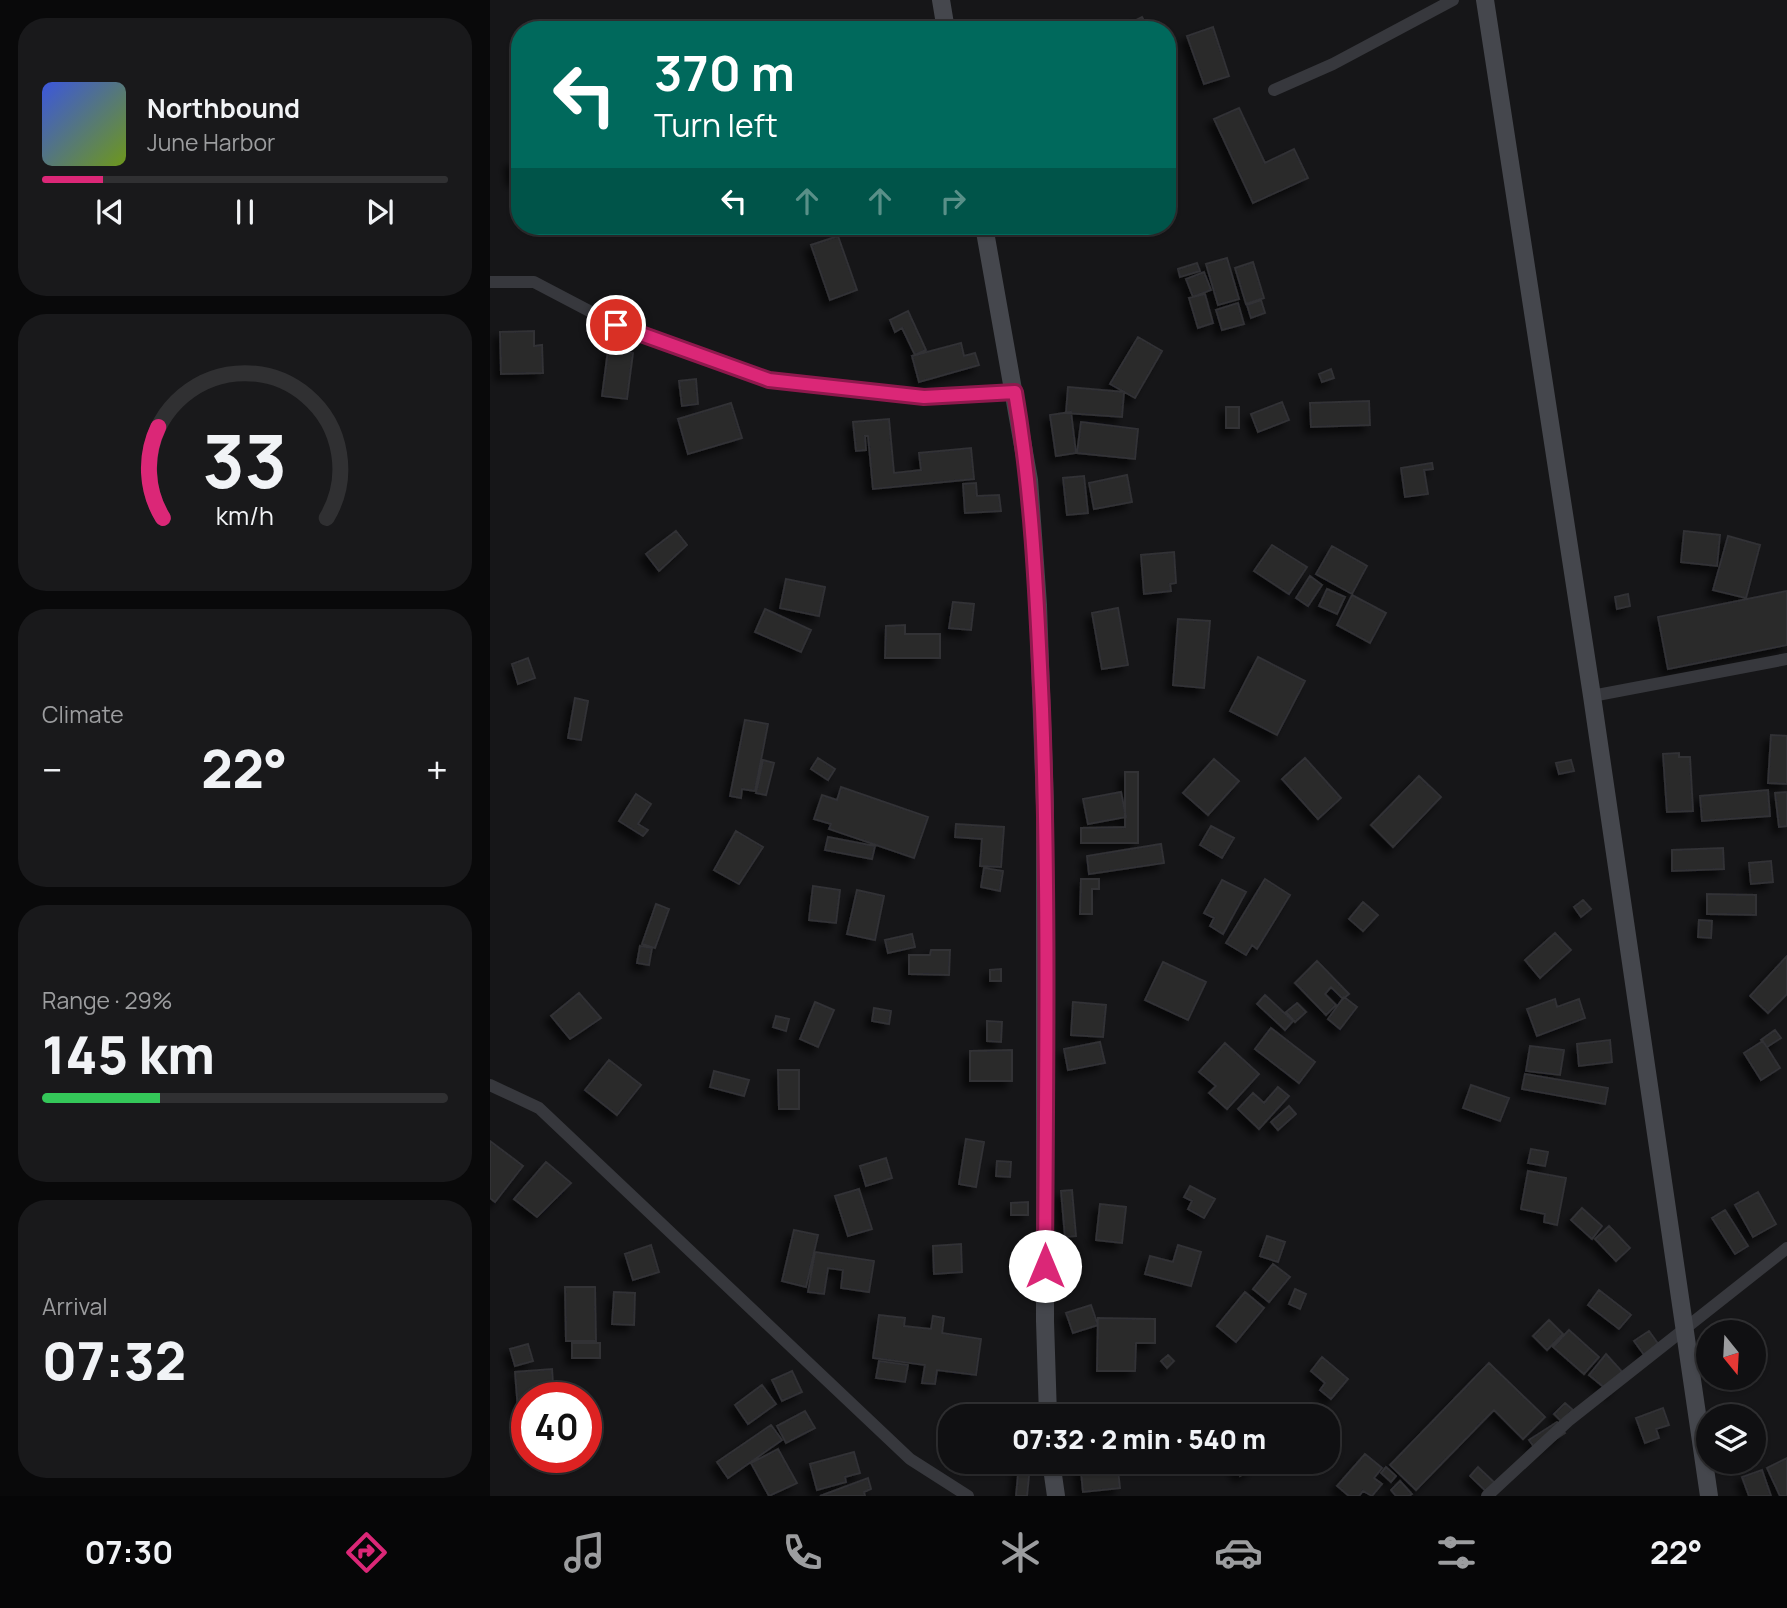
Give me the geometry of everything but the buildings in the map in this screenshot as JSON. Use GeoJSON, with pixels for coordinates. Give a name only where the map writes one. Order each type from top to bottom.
{"type":"FeatureCollection","features":[{"type":"Feature","properties":{"kind":"main road"},"geometry":{"type":"LineString","coordinates":[[941,0],[944,21]]}},
{"type":"Feature","properties":{"kind":"main road"},"geometry":{"type":"LineString","coordinates":[[1485,0],[1592,695],[1709,1496]]}},
{"type":"Feature","properties":{"kind":"main road"},"geometry":{"type":"LineString","coordinates":[[986,235],[1029,480],[1045,793],[1045,1321],[1048,1404]]}},
{"type":"Feature","properties":{"kind":"main road"},"geometry":{"type":"LineString","coordinates":[[1053,1474],[1056,1496]]}},
{"type":"Feature","properties":{"kind":"street"},"geometry":{"type":"LineString","coordinates":[[1274,90],[1333,64],[1453,0]]}},
{"type":"Feature","properties":{"kind":"street"},"geometry":{"type":"LineString","coordinates":[[490,282],[534,282],[616,325],[769,380],[924,397],[1015,392]]}},
{"type":"Feature","properties":{"kind":"street"},"geometry":{"type":"LineString","coordinates":[[1592,695],[1787,659]]}},
{"type":"Feature","properties":{"kind":"street"},"geometry":{"type":"LineString","coordinates":[[490,1085],[539,1108],[910,1459],[968,1496]]}},
{"type":"Feature","properties":{"kind":"street"},"geometry":{"type":"LineString","coordinates":[[1487,1496],[1568,1421],[1787,1248]]}},
{"type":"Feature","properties":{"kind":"route"},"geometry":{"type":"LineString","coordinates":[[616,325],[769,380],[924,397],[1015,392],[1029,480],[1038,605],[1045,806],[1045,1266]]}}]}
